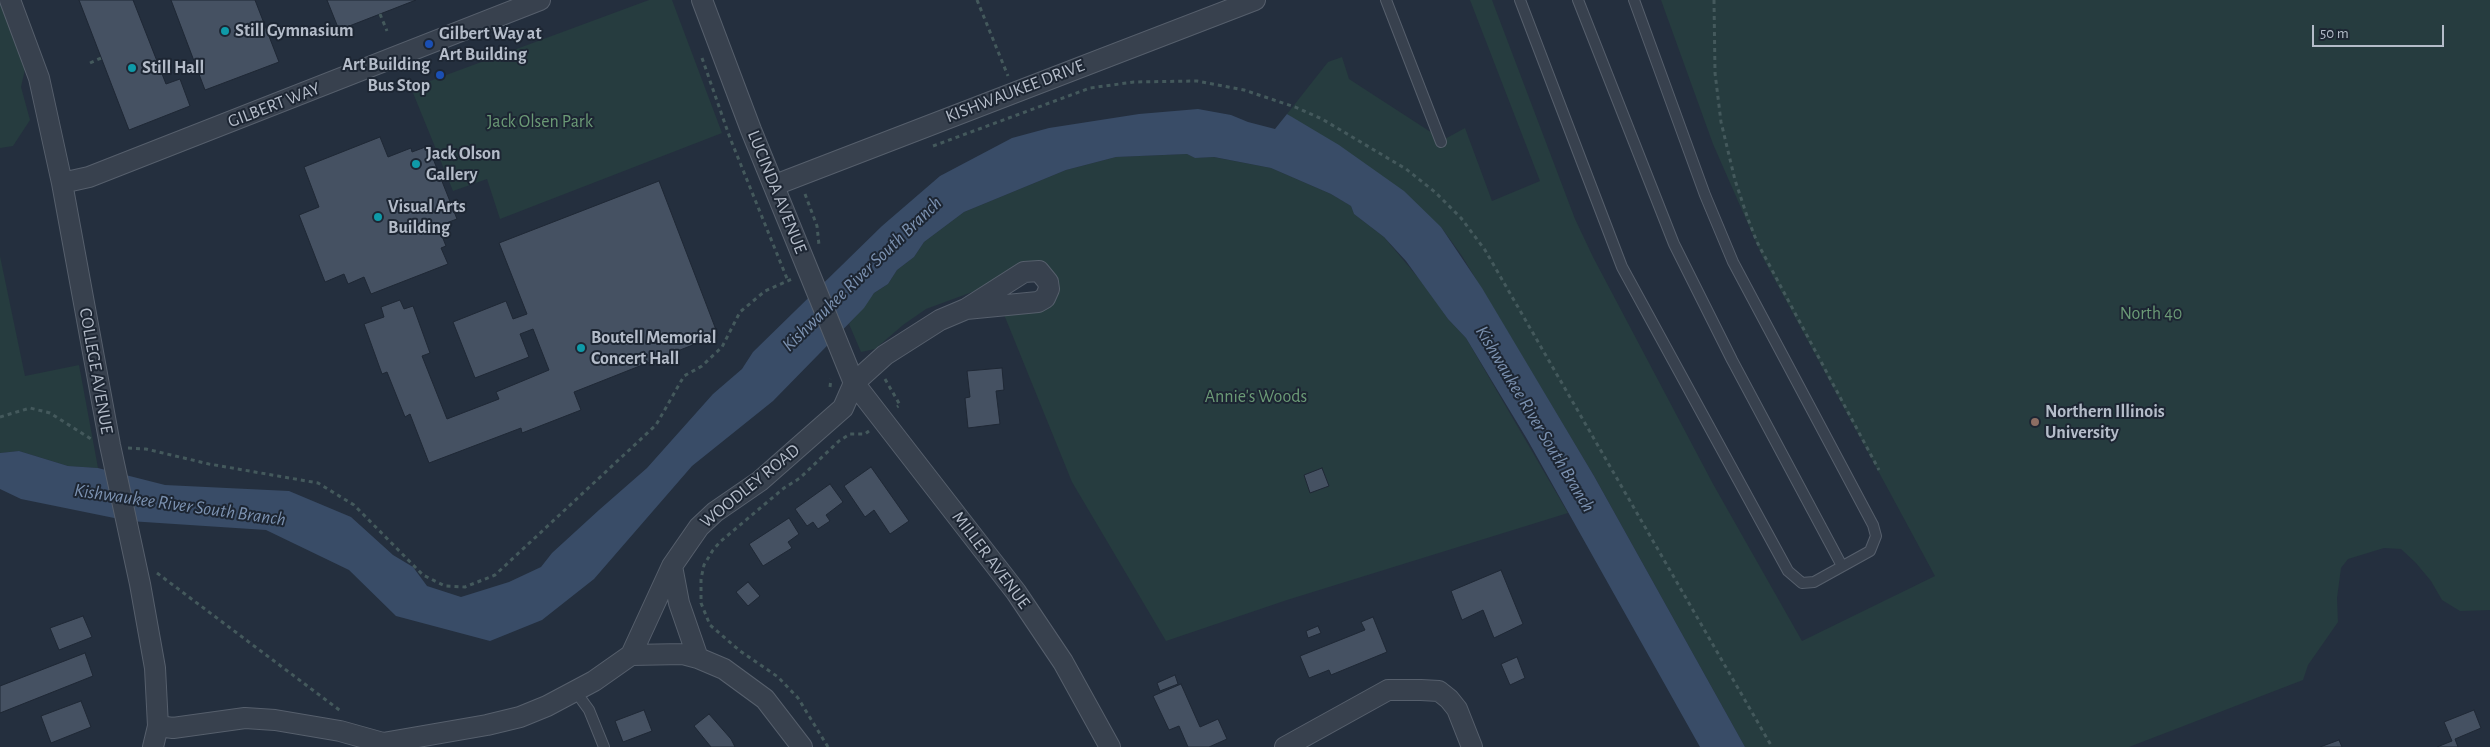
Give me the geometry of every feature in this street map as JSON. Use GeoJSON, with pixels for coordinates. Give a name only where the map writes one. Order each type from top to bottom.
{"type":"FeatureCollection","features":[{"type":"Feature","properties":{"kind":"street","name":"COLLEGE AVENUE"},"geometry":{"type":"LineString","coordinates":[[10,0],[39,78],[62,183],[112,453],[155,668],[158,726],[153,747]]}},
{"type":"Feature","properties":{"kind":"street","name":"GILBERT WAY"},"geometry":{"type":"LineString","coordinates":[[62,183],[89,178],[540,0]]}},
{"type":"Feature","properties":{"kind":"street","name":"LUCINDA AVENUE"},"geometry":{"type":"LineString","coordinates":[[702,0],[751,130],[854,383]]}},
{"type":"Feature","properties":{"kind":"street","name":"KISHWAUKEE DRIVE"},"geometry":{"type":"LineString","coordinates":[[775,185],[1256,0]]}},
{"type":"Feature","properties":{"kind":"street"},"geometry":{"type":"LineString","coordinates":[[854,383],[885,355],[940,320],[966,309]]}},
{"type":"Feature","properties":{"kind":"street","name":"MILLER AVENUE"},"geometry":{"type":"LineString","coordinates":[[854,383],[1016,592],[1063,662],[1110,747]]}},
{"type":"Feature","properties":{"kind":"street","name":"WOODLEY ROAD"},"geometry":{"type":"LineString","coordinates":[[631,655],[672,566],[699,526],[715,512],[760,480],[843,408],[854,383]]}},
{"type":"Feature","properties":{"kind":"street"},"geometry":{"type":"LineString","coordinates":[[672,566],[679,603],[698,658]]}},
{"type":"Feature","properties":{"kind":"street"},"geometry":{"type":"LineString","coordinates":[[158,726],[173,728],[245,718],[276,720],[340,732],[385,745],[520,717],[576,692],[631,655],[683,654],[698,658],[724,670],[753,689],[777,712],[802,747]]}},
{"type":"Feature","properties":{"kind":"street"},"geometry":{"type":"LineString","coordinates":[[1284,747],[1388,690],[1439,691],[1457,709],[1472,747]]}},
{"type":"Feature","properties":{"kind":"lane"},"geometry":{"type":"LineString","coordinates":[[1386,0],[1441,142]]}},
{"type":"Feature","properties":{"kind":"lane"},"geometry":{"type":"LineString","coordinates":[[1520,0],[1622,267],[1788,571],[1802,583],[1814,582],[1870,551],[1876,536],[1873,525],[1733,262],[1705,195],[1634,0]]}},
{"type":"Feature","properties":{"kind":"lane"},"geometry":{"type":"LineString","coordinates":[[1578,0],[1674,244],[1732,360],[1842,566]]}},
{"type":"Feature","properties":{"kind":"lane"},"geometry":{"type":"LineString","coordinates":[[576,692],[589,710],[604,747]]}},
{"type":"Feature","properties":{"kind":"path"},"geometry":{"type":"LineString","coordinates":[[977,0],[1014,92]]}},
{"type":"Feature","properties":{"kind":"path"},"geometry":{"type":"LineString","coordinates":[[1714,0],[1714,72],[1721,122],[1735,180],[1748,219],[1757,242],[1879,470]]}},
{"type":"Feature","properties":{"kind":"path"},"geometry":{"type":"LineString","coordinates":[[380,14],[387,31]]}},
{"type":"Feature","properties":{"kind":"path"},"geometry":{"type":"LineString","coordinates":[[701,55],[730,138],[788,281]]}},
{"type":"Feature","properties":{"kind":"path"},"geometry":{"type":"LineString","coordinates":[[90,63],[101,58]]}},
{"type":"Feature","properties":{"kind":"path"},"geometry":{"type":"LineString","coordinates":[[928,148],[1090,88],[1140,81],[1197,81],[1244,90],[1295,107],[1329,123],[1406,169],[1435,192],[1462,218],[1485,250],[1772,747]]}},
{"type":"Feature","properties":{"kind":"path"},"geometry":{"type":"LineString","coordinates":[[0,417],[30,408],[50,413],[112,453],[146,449],[209,464],[318,483],[354,505],[423,575],[445,586],[465,587],[495,575],[656,426],[684,376],[702,366],[722,347],[740,312],[765,291],[810,273],[821,262],[818,226],[805,194],[814,190]]}},
{"type":"Feature","properties":{"kind":"path"},"geometry":{"type":"LineString","coordinates":[[828,747],[798,698],[778,677],[740,651],[710,625],[701,603],[701,579],[704,565],[712,550],[721,541],[766,502],[800,478],[839,441],[850,434],[864,434],[900,405],[876,365]]}},
{"type":"Feature","properties":{"kind":"path"},"geometry":{"type":"LineString","coordinates":[[152,569],[350,718]]}},
{"type":"Feature","properties":{"kind":"green space"},"geometry":{"type":"Polygon","coordinates":[[[0,0],[26,65],[21,87],[30,120],[13,146],[0,148],[0,0]]]}},
{"type":"Feature","properties":{"kind":"green space","name":"Jack Olsen Park"},"geometry":{"type":"Polygon","coordinates":[[[649,0],[672,0],[722,133],[500,219],[487,179],[453,191],[411,88],[649,0]]]}},
{"type":"Feature","properties":{"kind":"green space","name":"North 40"},"geometry":{"type":"Polygon","coordinates":[[[1470,0],[1492,0],[1575,219],[1593,257],[1713,484],[1802,641],[1935,576],[1763,258],[1713,144],[1661,0],[2490,0],[2490,610],[2460,611],[2442,600],[2431,581],[2401,549],[2384,548],[2348,559],[2341,568],[2337,598],[2338,622],[2308,665],[2303,680],[2129,747],[1745,747],[1594,476],[1462,256],[1441,227],[1287,114],[1328,62],[1342,57],[1349,79],[1443,140],[1465,128],[1492,201],[1540,181],[1470,0]]]}},
{"type":"Feature","properties":{"kind":"green space","name":"Annie's Woods"},"geometry":{"type":"Polygon","coordinates":[[[1187,154],[1195,158],[1213,157],[1271,168],[1331,194],[1351,206],[1354,214],[1384,237],[1426,287],[1448,319],[1466,338],[1568,513],[1287,600],[1166,641],[1072,482],[1003,312],[1036,311],[1042,263],[1034,261],[1020,264],[1002,281],[926,309],[903,325],[875,349],[861,352],[849,324],[874,293],[888,284],[897,270],[914,257],[924,242],[964,212],[1066,170],[1116,157],[1187,154]]]}},
{"type":"Feature","properties":{"kind":"green space"},"geometry":{"type":"Polygon","coordinates":[[[0,256],[25,376],[79,365],[98,468],[68,466],[19,451],[0,453],[0,256]]]}},
{"type":"Feature","properties":{"kind":"water","name":"Kishwaukee River South Branch"},"geometry":{"type":"Polygon","coordinates":[[[1198,109],[1231,115],[1248,122],[1275,129],[1287,114],[1339,145],[1404,191],[1441,227],[1482,288],[1594,476],[1745,747],[1700,747],[1527,439],[1466,338],[1448,319],[1406,261],[1384,237],[1354,214],[1351,206],[1331,194],[1271,168],[1214,157],[1195,158],[1187,154],[1116,157],[1066,170],[964,212],[924,242],[914,257],[897,270],[888,284],[874,293],[864,308],[773,401],[692,466],[594,579],[542,620],[490,641],[396,616],[349,570],[266,530],[129,521],[21,499],[0,489],[0,453],[19,451],[68,466],[98,468],[165,485],[289,491],[351,517],[393,555],[413,567],[427,586],[461,597],[509,582],[541,567],[552,553],[647,468],[713,394],[742,369],[753,352],[882,226],[940,176],[1012,138],[1049,128],[1139,114],[1198,109]]]}},
{"type":"Feature","properties":{"kind":"building","name":"Still Hall"},"geometry":{"type":"Polygon","coordinates":[[[79,0],[133,0],[166,84],[180,79],[190,106],[129,130],[79,0]]]}},
{"type":"Feature","properties":{"kind":"building","name":"Still Gymnasium"},"geometry":{"type":"Polygon","coordinates":[[[171,0],[255,0],[279,62],[205,90],[171,0]]]}},
{"type":"Feature","properties":{"kind":"building"},"geometry":{"type":"Polygon","coordinates":[[[327,0],[416,0],[339,30],[327,0]]]}},
{"type":"Feature","properties":{"kind":"building","name":"Visual Arts Building"},"geometry":{"type":"Polygon","coordinates":[[[380,137],[388,157],[411,148],[412,152],[428,146],[457,219],[438,226],[446,246],[441,248],[448,264],[371,294],[364,277],[348,284],[344,274],[325,282],[299,215],[319,207],[304,167],[380,137]]]}},
{"type":"Feature","properties":{"kind":"building"},"geometry":{"type":"Polygon","coordinates":[[[659,181],[718,335],[574,392],[581,410],[522,433],[521,428],[429,463],[410,414],[405,417],[387,372],[382,374],[364,324],[384,317],[381,307],[400,300],[404,309],[413,306],[430,353],[422,356],[447,419],[499,399],[496,392],[549,370],[533,329],[520,334],[529,357],[475,378],[453,322],[506,301],[513,319],[527,314],[499,243],[659,181]]]}},
{"type":"Feature","properties":{"kind":"building"},"geometry":{"type":"Polygon","coordinates":[[[1002,368],[1004,390],[996,391],[1000,424],[968,428],[965,398],[970,397],[967,371],[1002,368]]]}},
{"type":"Feature","properties":{"kind":"building"},"geometry":{"type":"Polygon","coordinates":[[[871,467],[909,521],[890,534],[874,510],[865,517],[844,486],[871,467]]]}},
{"type":"Feature","properties":{"kind":"building"},"geometry":{"type":"Polygon","coordinates":[[[1322,468],[1329,486],[1310,493],[1304,475],[1322,468]]]}},
{"type":"Feature","properties":{"kind":"building"},"geometry":{"type":"Polygon","coordinates":[[[830,484],[843,502],[826,515],[830,521],[818,529],[813,522],[807,526],[795,509],[830,484]]]}},
{"type":"Feature","properties":{"kind":"building"},"geometry":{"type":"Polygon","coordinates":[[[789,518],[799,534],[788,542],[792,548],[763,566],[749,544],[789,518]]]}},
{"type":"Feature","properties":{"kind":"building"},"geometry":{"type":"Polygon","coordinates":[[[1501,570],[1523,624],[1494,638],[1483,610],[1462,620],[1451,591],[1501,570]]]}},
{"type":"Feature","properties":{"kind":"building"},"geometry":{"type":"Polygon","coordinates":[[[748,582],[760,596],[748,606],[736,592],[748,582]]]}},
{"type":"Feature","properties":{"kind":"building"},"geometry":{"type":"Polygon","coordinates":[[[83,616],[92,637],[59,650],[50,628],[83,616]]]}},
{"type":"Feature","properties":{"kind":"building"},"geometry":{"type":"Polygon","coordinates":[[[1373,617],[1387,652],[1331,675],[1329,670],[1309,678],[1300,656],[1365,630],[1361,622],[1373,617]]]}},
{"type":"Feature","properties":{"kind":"building"},"geometry":{"type":"Polygon","coordinates":[[[1318,626],[1321,633],[1308,638],[1306,631],[1318,626]]]}},
{"type":"Feature","properties":{"kind":"building"},"geometry":{"type":"Polygon","coordinates":[[[85,653],[93,676],[0,713],[0,686],[85,653]]]}},
{"type":"Feature","properties":{"kind":"building"},"geometry":{"type":"Polygon","coordinates":[[[1517,657],[1525,678],[1510,685],[1501,664],[1517,657]]]}},
{"type":"Feature","properties":{"kind":"building"},"geometry":{"type":"Polygon","coordinates":[[[1175,675],[1178,684],[1160,691],[1157,683],[1175,675]]]}},
{"type":"Feature","properties":{"kind":"building"},"geometry":{"type":"Polygon","coordinates":[[[1181,684],[1200,727],[1218,719],[1227,739],[1209,747],[1188,747],[1179,726],[1169,730],[1153,696],[1181,684]]]}},
{"type":"Feature","properties":{"kind":"building"},"geometry":{"type":"Polygon","coordinates":[[[81,701],[91,727],[51,743],[41,716],[81,701]]]}},
{"type":"Feature","properties":{"kind":"building"},"geometry":{"type":"Polygon","coordinates":[[[644,710],[652,731],[623,742],[615,721],[644,710]]]}},
{"type":"Feature","properties":{"kind":"building"},"geometry":{"type":"Polygon","coordinates":[[[2474,710],[2481,728],[2455,739],[2458,747],[2437,747],[2452,741],[2444,722],[2474,710]]]}},
{"type":"Feature","properties":{"kind":"building"},"geometry":{"type":"Polygon","coordinates":[[[709,714],[731,739],[735,747],[711,747],[694,726],[709,714]]]}},
{"type":"Feature","properties":{"kind":"building"},"geometry":{"type":"Polygon","coordinates":[[[2339,740],[2342,747],[2320,747],[2339,740]]]}},
{"type":"Feature","properties":{"kind":"place","name":"Still Gymnasium"},"geometry":{"type":"Point","coordinates":[225,31]}},
{"type":"Feature","properties":{"kind":"place","name":"Gilbert Way at Art Building"},"geometry":{"type":"Point","coordinates":[429,44]}},
{"type":"Feature","properties":{"kind":"place","name":"Still Hall"},"geometry":{"type":"Point","coordinates":[132,68]}},
{"type":"Feature","properties":{"kind":"place","name":"Art Building Bus Stop"},"geometry":{"type":"Point","coordinates":[440,75]}},
{"type":"Feature","properties":{"kind":"place","name":"Jack Olson Gallery"},"geometry":{"type":"Point","coordinates":[416,164]}},
{"type":"Feature","properties":{"kind":"place","name":"Visual Arts Building"},"geometry":{"type":"Point","coordinates":[378,217]}},
{"type":"Feature","properties":{"kind":"place","name":"Boutell Memorial Concert Hall"},"geometry":{"type":"Point","coordinates":[581,348]}},
{"type":"Feature","properties":{"kind":"place","name":"Northern Illinois University"},"geometry":{"type":"Point","coordinates":[2035,422]}}]}
